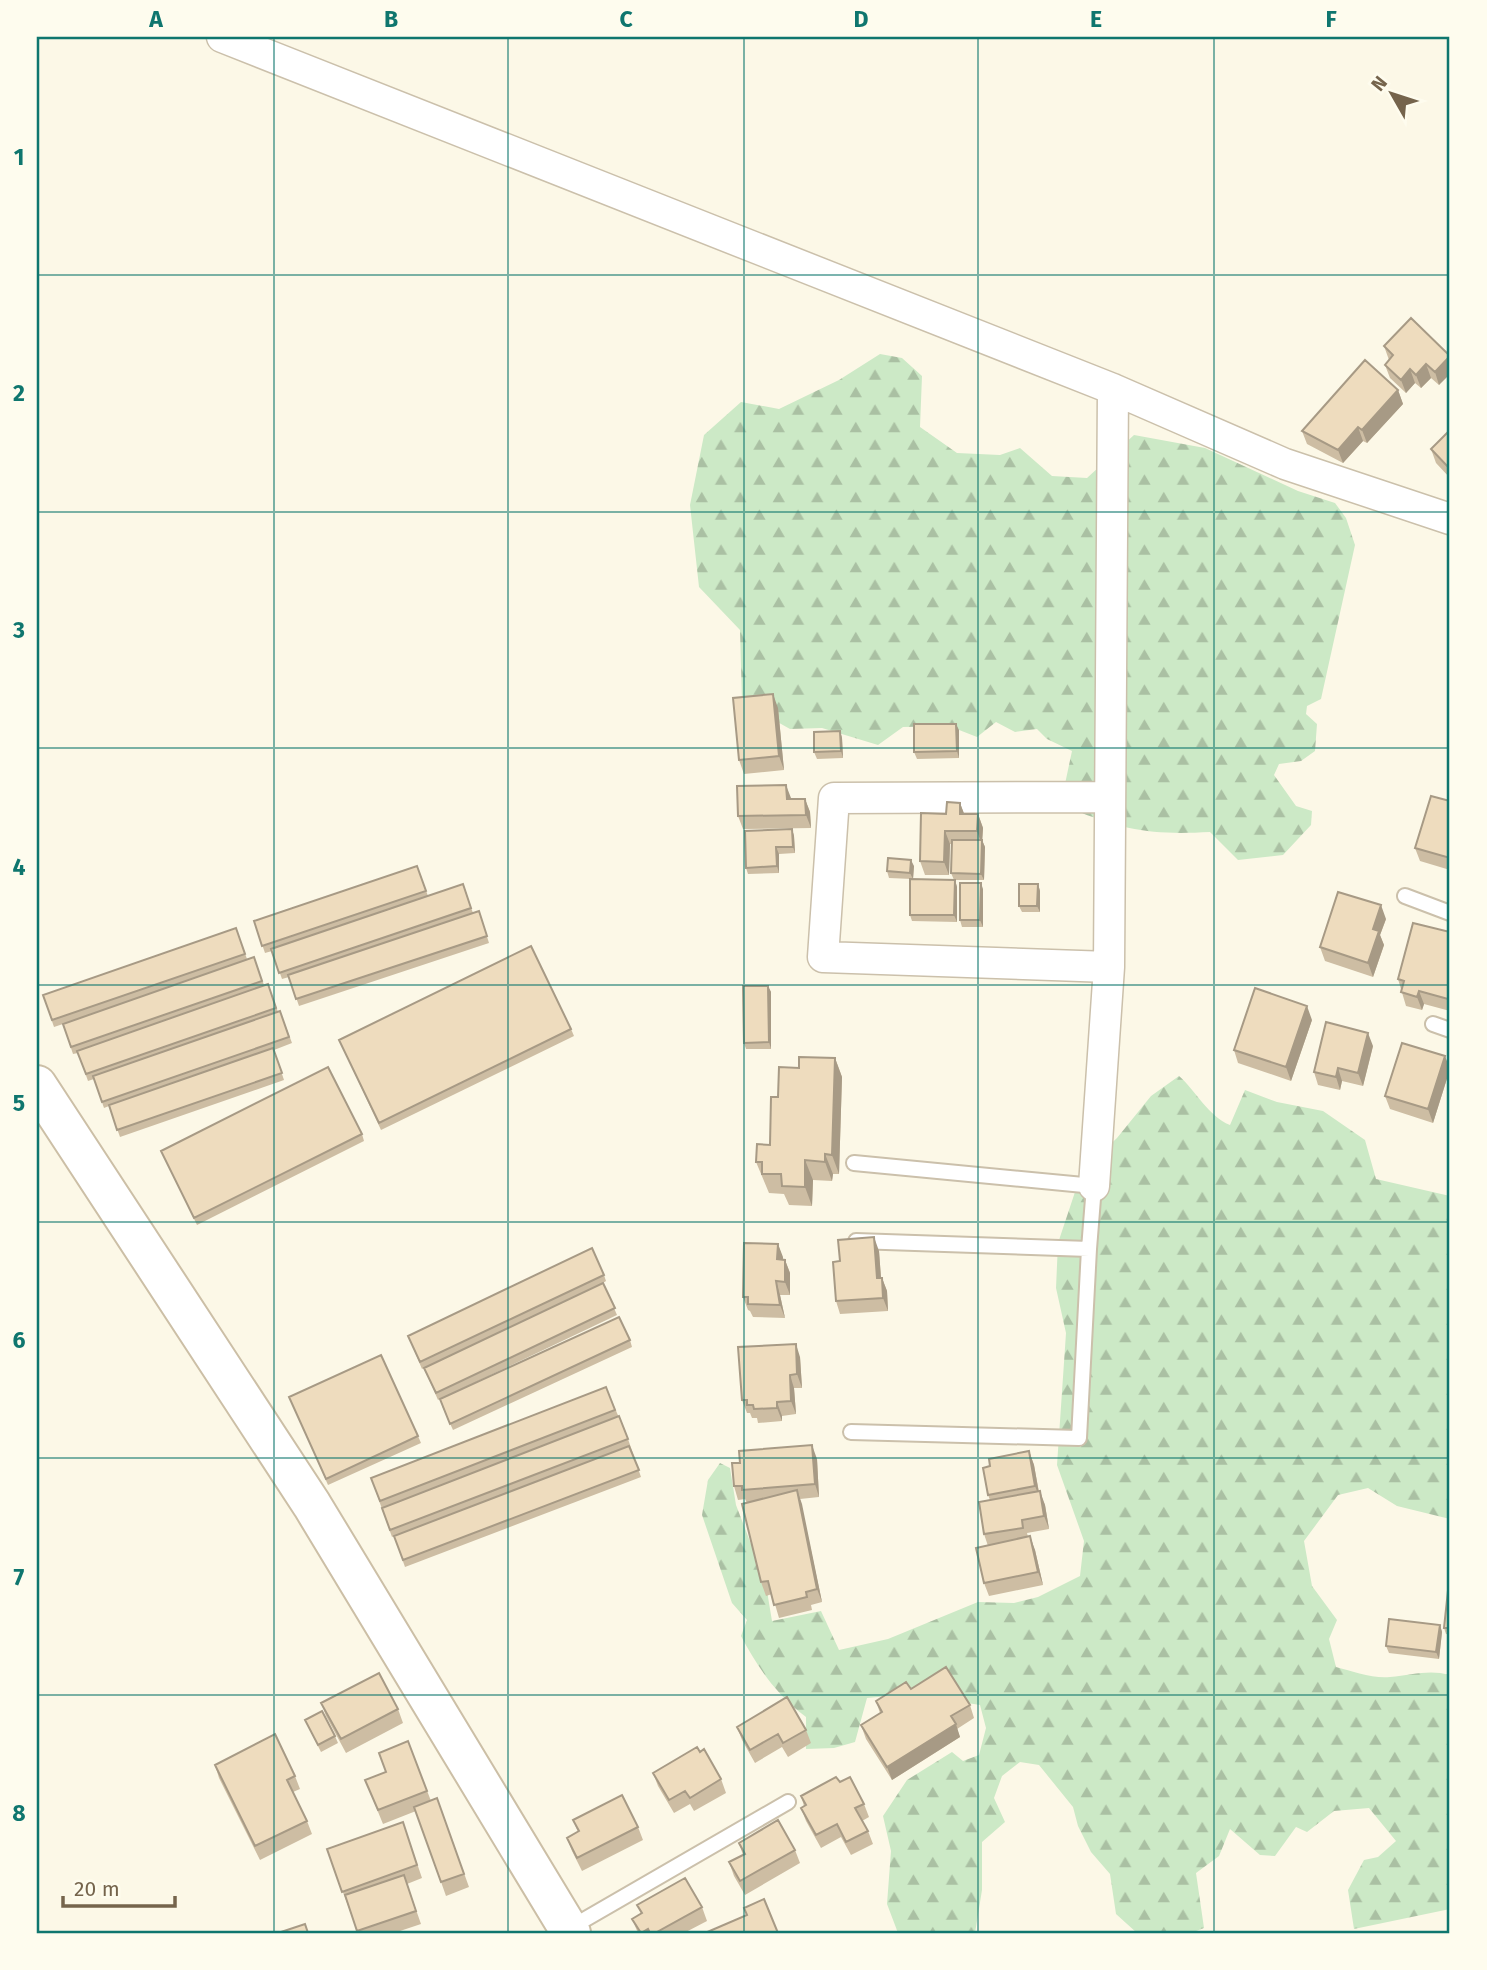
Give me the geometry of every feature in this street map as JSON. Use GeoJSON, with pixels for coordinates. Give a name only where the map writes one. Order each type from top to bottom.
{"type":"FeatureCollection","features":[{"type":"Feature","properties":{"kind":"street"},"geometry":{"type":"LineString","coordinates":[[222,37],[1113,389],[1285,464],[1450,519]]}},
{"type":"Feature","properties":{"kind":"street"},"geometry":{"type":"LineString","coordinates":[[1094,1186],[1109,967],[1108,797],[1113,389]]}},
{"type":"Feature","properties":{"kind":"street"},"geometry":{"type":"LineString","coordinates":[[1108,797],[834,798],[823,957],[1109,967]]}},
{"type":"Feature","properties":{"kind":"street"},"geometry":{"type":"LineString","coordinates":[[37,1085],[312,1505],[570,1931]]}},
{"type":"Feature","properties":{"kind":"lane"},"geometry":{"type":"LineString","coordinates":[[1405,896],[1450,913]]}},
{"type":"Feature","properties":{"kind":"lane"},"geometry":{"type":"LineString","coordinates":[[1433,1024],[1450,1030]]}},
{"type":"Feature","properties":{"kind":"lane"},"geometry":{"type":"LineString","coordinates":[[851,1432],[1079,1438],[1094,1186],[854,1163]]}},
{"type":"Feature","properties":{"kind":"lane"},"geometry":{"type":"LineString","coordinates":[[851,1241],[1089,1250]]}},
{"type":"Feature","properties":{"kind":"lane"},"geometry":{"type":"LineString","coordinates":[[570,1931],[788,1802]]}},
{"type":"Feature","properties":{"kind":"green space"},"geometry":{"type":"Polygon","coordinates":[[[880,354],[902,358],[922,376],[920,427],[957,453],[1000,455],[1020,448],[1052,476],[1087,478],[1134,435],[1205,448],[1298,491],[1335,503],[1346,518],[1355,545],[1321,699],[1307,706],[1306,714],[1317,724],[1315,751],[1301,761],[1279,764],[1274,775],[1296,806],[1312,811],[1311,825],[1283,855],[1238,860],[1210,832],[1140,830],[1072,809],[1065,784],[1072,751],[1047,739],[1037,729],[1015,732],[996,722],[977,737],[949,726],[903,727],[878,745],[822,728],[790,729],[742,702],[740,630],[699,587],[690,505],[704,435],[741,402],[779,409],[839,380],[880,354]]]}},
{"type":"Feature","properties":{"kind":"green space"},"geometry":{"type":"Polygon","coordinates":[[[1179,1076],[1215,1116],[1230,1125],[1245,1090],[1277,1102],[1323,1111],[1365,1140],[1376,1179],[1450,1196],[1450,1519],[1397,1506],[1368,1488],[1338,1495],[1304,1541],[1312,1586],[1337,1620],[1329,1639],[1336,1667],[1377,1677],[1428,1672],[1450,1675],[1450,1909],[1354,1929],[1348,1890],[1364,1860],[1378,1857],[1396,1841],[1369,1808],[1334,1811],[1307,1832],[1296,1827],[1275,1856],[1260,1855],[1230,1829],[1219,1856],[1196,1873],[1204,1928],[1191,1933],[1137,1933],[1116,1914],[1110,1874],[1091,1852],[1078,1826],[1073,1807],[1039,1765],[1020,1762],[1002,1776],[994,1798],[1005,1822],[982,1842],[982,1890],[975,1933],[898,1933],[887,1904],[891,1851],[883,1816],[907,1780],[952,1752],[963,1761],[979,1755],[986,1728],[980,1705],[910,1694],[867,1698],[855,1742],[834,1748],[806,1749],[806,1717],[769,1680],[741,1636],[747,1620],[732,1603],[702,1515],[708,1480],[720,1463],[730,1468],[736,1505],[751,1544],[768,1545],[768,1597],[772,1621],[821,1611],[839,1650],[888,1639],[978,1602],[1014,1603],[1038,1597],[1080,1576],[1084,1541],[1057,1465],[1066,1333],[1056,1288],[1058,1243],[1082,1171],[1117,1138],[1151,1096],[1179,1076]]]}},
{"type":"Feature","properties":{"kind":"building"},"geometry":{"type":"Polygon","coordinates":[[[1411,318],[1450,356],[1435,372],[1426,364],[1416,375],[1410,369],[1401,380],[1385,365],[1393,355],[1384,346],[1411,318]]]}},
{"type":"Feature","properties":{"kind":"building"},"geometry":{"type":"Polygon","coordinates":[[[1365,360],[1398,390],[1362,430],[1358,427],[1338,450],[1302,431],[1365,360]]]}},
{"type":"Feature","properties":{"kind":"building"},"geometry":{"type":"Polygon","coordinates":[[[1450,430],[1450,469],[1431,449],[1450,430]]]}},
{"type":"Feature","properties":{"kind":"building"},"geometry":{"type":"Polygon","coordinates":[[[773,694],[779,756],[739,760],[733,698],[773,694]]]}},
{"type":"Feature","properties":{"kind":"building"},"geometry":{"type":"Polygon","coordinates":[[[914,724],[956,724],[957,751],[914,752],[914,724]]]}},
{"type":"Feature","properties":{"kind":"building"},"geometry":{"type":"Polygon","coordinates":[[[840,731],[841,751],[814,752],[814,732],[840,731]]]}},
{"type":"Feature","properties":{"kind":"building"},"geometry":{"type":"Polygon","coordinates":[[[786,785],[787,799],[805,799],[806,815],[738,816],[737,786],[786,785]]]}},
{"type":"Feature","properties":{"kind":"building"},"geometry":{"type":"Polygon","coordinates":[[[1431,796],[1450,801],[1450,858],[1415,848],[1431,796]]]}},
{"type":"Feature","properties":{"kind":"building"},"geometry":{"type":"Polygon","coordinates":[[[947,802],[960,803],[960,814],[978,814],[977,831],[945,831],[944,862],[920,861],[921,813],[946,814],[947,802]]]}},
{"type":"Feature","properties":{"kind":"building"},"geometry":{"type":"Polygon","coordinates":[[[792,829],[793,847],[776,847],[777,866],[746,868],[745,831],[792,829]]]}},
{"type":"Feature","properties":{"kind":"building"},"geometry":{"type":"Polygon","coordinates":[[[952,840],[982,840],[981,874],[951,873],[952,840]]]}},
{"type":"Feature","properties":{"kind":"building"},"geometry":{"type":"Polygon","coordinates":[[[888,858],[911,860],[910,873],[887,871],[888,858]]]}},
{"type":"Feature","properties":{"kind":"building"},"geometry":{"type":"Polygon","coordinates":[[[417,866],[426,891],[262,946],[254,921],[417,866]]]}},
{"type":"Feature","properties":{"kind":"building"},"geometry":{"type":"Polygon","coordinates":[[[910,879],[955,880],[954,915],[910,915],[910,879]]]}},
{"type":"Feature","properties":{"kind":"building"},"geometry":{"type":"Polygon","coordinates":[[[960,883],[981,883],[980,920],[960,920],[960,883]]]}},
{"type":"Feature","properties":{"kind":"building"},"geometry":{"type":"Polygon","coordinates":[[[463,884],[471,908],[279,973],[271,949],[463,884]]]}},
{"type":"Feature","properties":{"kind":"building"},"geometry":{"type":"Polygon","coordinates":[[[1019,884],[1038,884],[1037,906],[1019,906],[1019,884]]]}},
{"type":"Feature","properties":{"kind":"building"},"geometry":{"type":"Polygon","coordinates":[[[1338,892],[1381,905],[1373,929],[1379,931],[1368,963],[1320,947],[1338,892]]]}},
{"type":"Feature","properties":{"kind":"building"},"geometry":{"type":"Polygon","coordinates":[[[479,911],[487,936],[296,999],[288,975],[479,911]]]}},
{"type":"Feature","properties":{"kind":"building"},"geometry":{"type":"Polygon","coordinates":[[[1413,923],[1450,932],[1448,999],[1419,991],[1417,997],[1401,992],[1404,981],[1398,979],[1413,923]]]}},
{"type":"Feature","properties":{"kind":"building"},"geometry":{"type":"Polygon","coordinates":[[[236,928],[245,954],[52,1020],[43,995],[236,928]]]}},
{"type":"Feature","properties":{"kind":"building"},"geometry":{"type":"Polygon","coordinates":[[[531,946],[571,1029],[379,1123],[339,1040],[531,946]]]}},
{"type":"Feature","properties":{"kind":"building"},"geometry":{"type":"Polygon","coordinates":[[[254,957],[262,981],[71,1047],[63,1024],[254,957]]]}},
{"type":"Feature","properties":{"kind":"building"},"geometry":{"type":"Polygon","coordinates":[[[268,984],[276,1008],[86,1074],[77,1051],[268,984]]]}},
{"type":"Feature","properties":{"kind":"building"},"geometry":{"type":"Polygon","coordinates":[[[743,986],[768,986],[769,1042],[744,1043],[743,986]]]}},
{"type":"Feature","properties":{"kind":"building"},"geometry":{"type":"Polygon","coordinates":[[[1255,988],[1307,1006],[1286,1067],[1234,1050],[1255,988]]]}},
{"type":"Feature","properties":{"kind":"building"},"geometry":{"type":"Polygon","coordinates":[[[280,1011],[289,1037],[102,1102],[93,1076],[280,1011]]]}},
{"type":"Feature","properties":{"kind":"building"},"geometry":{"type":"Polygon","coordinates":[[[1326,1022],[1368,1033],[1358,1073],[1338,1068],[1336,1077],[1314,1072],[1326,1022]]]}},
{"type":"Feature","properties":{"kind":"building"},"geometry":{"type":"Polygon","coordinates":[[[1402,1043],[1445,1056],[1428,1109],[1385,1096],[1402,1043]]]}},
{"type":"Feature","properties":{"kind":"building"},"geometry":{"type":"Polygon","coordinates":[[[273,1048],[282,1073],[117,1130],[109,1105],[273,1048]]]}},
{"type":"Feature","properties":{"kind":"building"},"geometry":{"type":"Polygon","coordinates":[[[799,1057],[835,1058],[832,1155],[825,1154],[825,1162],[805,1160],[805,1187],[782,1186],[781,1174],[762,1174],[762,1162],[756,1162],[757,1144],[770,1145],[771,1097],[778,1097],[779,1067],[799,1068],[799,1057]]]}},
{"type":"Feature","properties":{"kind":"building"},"geometry":{"type":"Polygon","coordinates":[[[328,1067],[362,1134],[194,1218],[161,1151],[328,1067]]]}},
{"type":"Feature","properties":{"kind":"building"},"geometry":{"type":"Polygon","coordinates":[[[874,1237],[877,1278],[882,1278],[883,1298],[836,1301],[833,1262],[840,1261],[838,1240],[874,1237]]]}},
{"type":"Feature","properties":{"kind":"building"},"geometry":{"type":"Polygon","coordinates":[[[744,1243],[778,1244],[777,1259],[785,1260],[785,1282],[776,1281],[780,1305],[748,1304],[748,1297],[743,1297],[744,1243]]]}},
{"type":"Feature","properties":{"kind":"building"},"geometry":{"type":"Polygon","coordinates":[[[592,1248],[604,1275],[420,1362],[408,1336],[592,1248]]]}},
{"type":"Feature","properties":{"kind":"building"},"geometry":{"type":"Polygon","coordinates":[[[603,1283],[615,1308],[436,1393],[424,1368],[603,1283]]]}},
{"type":"Feature","properties":{"kind":"building"},"geometry":{"type":"Polygon","coordinates":[[[619,1317],[630,1340],[450,1424],[440,1399],[619,1317]]]}},
{"type":"Feature","properties":{"kind":"building"},"geometry":{"type":"Polygon","coordinates":[[[796,1344],[797,1374],[790,1375],[791,1401],[777,1402],[777,1408],[754,1409],[753,1405],[747,1405],[747,1400],[742,1400],[738,1347],[796,1344]]]}},
{"type":"Feature","properties":{"kind":"building"},"geometry":{"type":"Polygon","coordinates":[[[381,1355],[418,1436],[326,1479],[289,1397],[381,1355]]]}},
{"type":"Feature","properties":{"kind":"building"},"geometry":{"type":"Polygon","coordinates":[[[606,1387],[615,1410],[380,1501],[371,1478],[606,1387]]]}},
{"type":"Feature","properties":{"kind":"building"},"geometry":{"type":"Polygon","coordinates":[[[619,1416],[628,1439],[390,1530],[382,1508],[619,1416]]]}},
{"type":"Feature","properties":{"kind":"building"},"geometry":{"type":"Polygon","coordinates":[[[812,1445],[815,1484],[742,1490],[742,1486],[734,1486],[732,1463],[740,1463],[739,1451],[812,1445]]]}},
{"type":"Feature","properties":{"kind":"building"},"geometry":{"type":"Polygon","coordinates":[[[629,1446],[639,1470],[403,1560],[394,1536],[629,1446]]]}},
{"type":"Feature","properties":{"kind":"building"},"geometry":{"type":"Polygon","coordinates":[[[1029,1451],[1035,1486],[988,1495],[983,1468],[990,1466],[989,1459],[1029,1451]]]}},
{"type":"Feature","properties":{"kind":"building"},"geometry":{"type":"Polygon","coordinates":[[[797,1490],[817,1589],[806,1592],[807,1597],[774,1605],[768,1581],[761,1582],[742,1504],[797,1490]]]}},
{"type":"Feature","properties":{"kind":"building"},"geometry":{"type":"Polygon","coordinates":[[[1040,1491],[1044,1516],[1022,1520],[1023,1528],[984,1534],[979,1502],[1040,1491]]]}},
{"type":"Feature","properties":{"kind":"building"},"geometry":{"type":"Polygon","coordinates":[[[1030,1536],[1038,1572],[984,1583],[976,1548],[1030,1536]]]}},
{"type":"Feature","properties":{"kind":"building"},"geometry":{"type":"Polygon","coordinates":[[[1449,1581],[1450,1628],[1444,1628],[1449,1581]]]}},
{"type":"Feature","properties":{"kind":"building"},"geometry":{"type":"Polygon","coordinates":[[[1389,1619],[1440,1625],[1436,1652],[1386,1646],[1389,1619]]]}},
{"type":"Feature","properties":{"kind":"building"},"geometry":{"type":"Polygon","coordinates":[[[946,1667],[970,1705],[951,1716],[956,1724],[887,1767],[861,1725],[882,1712],[876,1701],[906,1682],[911,1689],[946,1667]]]}},
{"type":"Feature","properties":{"kind":"building"},"geometry":{"type":"Polygon","coordinates":[[[379,1673],[398,1709],[341,1739],[321,1703],[379,1673]]]}},
{"type":"Feature","properties":{"kind":"building"},"geometry":{"type":"Polygon","coordinates":[[[787,1697],[806,1730],[783,1743],[778,1734],[750,1750],[737,1727],[787,1697]]]}},
{"type":"Feature","properties":{"kind":"building"},"geometry":{"type":"Polygon","coordinates":[[[322,1711],[335,1736],[318,1745],[305,1720],[322,1711]]]}},
{"type":"Feature","properties":{"kind":"building"},"geometry":{"type":"Polygon","coordinates":[[[275,1734],[295,1776],[287,1780],[307,1821],[255,1846],[215,1765],[275,1734]]]}},
{"type":"Feature","properties":{"kind":"building"},"geometry":{"type":"Polygon","coordinates":[[[408,1741],[427,1791],[378,1810],[365,1780],[386,1772],[379,1753],[408,1741]]]}},
{"type":"Feature","properties":{"kind":"building"},"geometry":{"type":"Polygon","coordinates":[[[697,1747],[700,1752],[704,1749],[721,1779],[690,1798],[685,1791],[669,1800],[653,1773],[697,1747]]]}},
{"type":"Feature","properties":{"kind":"building"},"geometry":{"type":"Polygon","coordinates":[[[836,1777],[840,1782],[850,1777],[864,1804],[855,1808],[868,1831],[846,1842],[837,1824],[816,1835],[801,1808],[806,1805],[801,1796],[836,1777]]]}},
{"type":"Feature","properties":{"kind":"building"},"geometry":{"type":"Polygon","coordinates":[[[622,1795],[638,1827],[577,1858],[567,1838],[579,1831],[573,1820],[622,1795]]]}},
{"type":"Feature","properties":{"kind":"building"},"geometry":{"type":"Polygon","coordinates":[[[437,1798],[464,1874],[441,1882],[414,1807],[437,1798]]]}},
{"type":"Feature","properties":{"kind":"building"},"geometry":{"type":"Polygon","coordinates":[[[778,1820],[795,1850],[740,1881],[729,1862],[745,1854],[739,1843],[778,1820]]]}},
{"type":"Feature","properties":{"kind":"building"},"geometry":{"type":"Polygon","coordinates":[[[403,1822],[417,1865],[342,1892],[327,1849],[403,1822]]]}},
{"type":"Feature","properties":{"kind":"building"},"geometry":{"type":"Polygon","coordinates":[[[404,1875],[416,1911],[357,1931],[345,1895],[404,1875]]]}},
{"type":"Feature","properties":{"kind":"building"},"geometry":{"type":"Polygon","coordinates":[[[685,1878],[702,1907],[655,1933],[650,1933],[648,1929],[641,1933],[632,1919],[642,1913],[637,1905],[685,1878]]]}},
{"type":"Feature","properties":{"kind":"building"},"geometry":{"type":"Polygon","coordinates":[[[764,1899],[778,1933],[705,1933],[747,1915],[744,1908],[764,1899]]]}},
{"type":"Feature","properties":{"kind":"building"},"geometry":{"type":"Polygon","coordinates":[[[305,1924],[308,1933],[278,1933],[305,1924]]]}}]}
